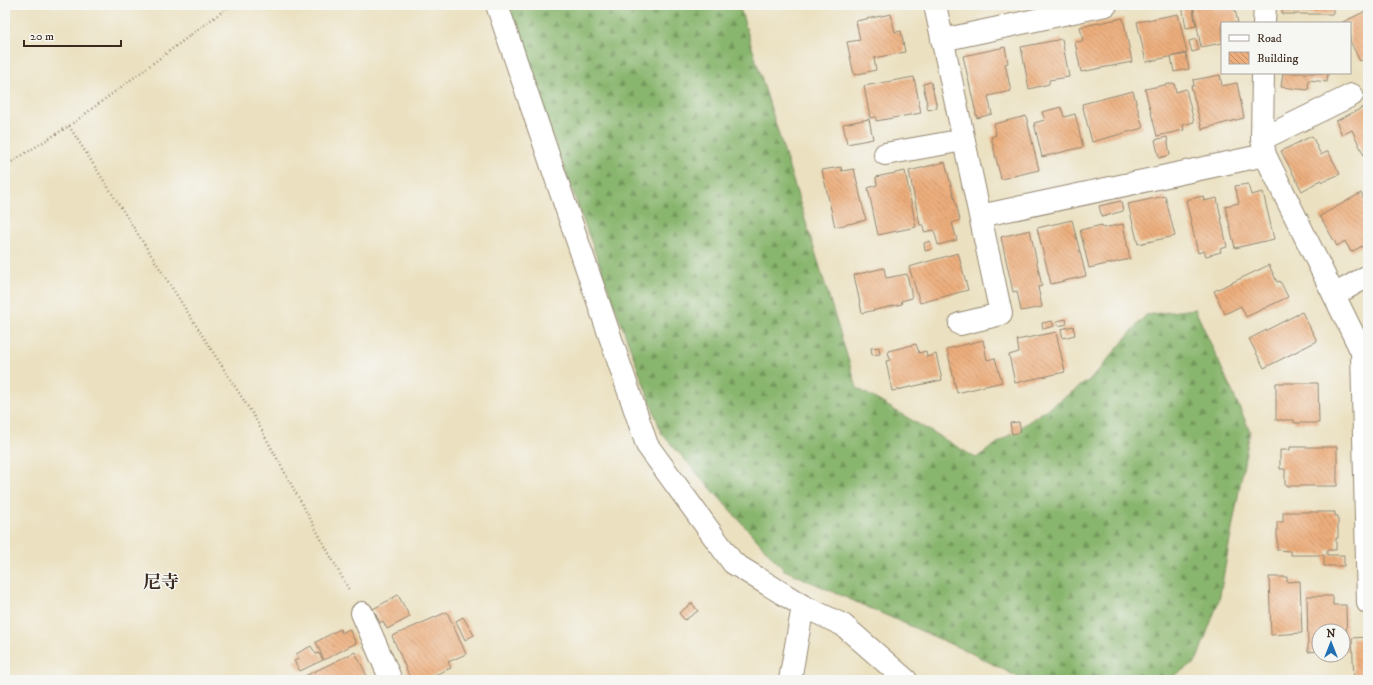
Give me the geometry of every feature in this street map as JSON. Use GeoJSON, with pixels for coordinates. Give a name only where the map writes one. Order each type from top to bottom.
{"type":"FeatureCollection","features":[{"type":"Feature","properties":{"kind":"street"},"geometry":{"type":"LineString","coordinates":[[497,5],[647,445],[733,563],[803,606],[843,625],[906,680]]}},
{"type":"Feature","properties":{"kind":"street"},"geometry":{"type":"LineString","coordinates":[[935,5],[1001,314],[960,324]]}},
{"type":"Feature","properties":{"kind":"street"},"geometry":{"type":"LineString","coordinates":[[942,40],[1106,5]]}},
{"type":"Feature","properties":{"kind":"street"},"geometry":{"type":"LineString","coordinates":[[1264,5],[1264,22]]}},
{"type":"Feature","properties":{"kind":"street"},"geometry":{"type":"LineString","coordinates":[[1263,74],[1263,147],[1362,352],[1366,443],[1368,603]]}},
{"type":"Feature","properties":{"kind":"street"},"geometry":{"type":"LineString","coordinates":[[980,216],[1263,147],[1352,95]]}},
{"type":"Feature","properties":{"kind":"street"},"geometry":{"type":"LineString","coordinates":[[885,154],[964,140]]}},
{"type":"Feature","properties":{"kind":"street"},"geometry":{"type":"LineString","coordinates":[[1334,295],[1368,276]]}},
{"type":"Feature","properties":{"kind":"street"},"geometry":{"type":"LineString","coordinates":[[790,680],[803,606]]}},
{"type":"Feature","properties":{"kind":"street"},"geometry":{"type":"LineString","coordinates":[[362,613],[391,680]]}},
{"type":"Feature","properties":{"kind":"path"},"geometry":{"type":"LineString","coordinates":[[5,166],[69,126],[231,5]]}},
{"type":"Feature","properties":{"kind":"path"},"geometry":{"type":"LineString","coordinates":[[69,126],[255,418],[362,613]]}},
{"type":"Feature","properties":{"kind":"green space"},"geometry":{"type":"Polygon","coordinates":[[[504,5],[739,5],[857,388],[976,458],[1091,379],[1146,315],[1195,309],[1250,431],[1219,600],[1196,662],[1167,680],[1019,680],[1018,677],[971,653],[784,570],[662,434],[504,5]]]}},
{"type":"Feature","properties":{"kind":"building"},"geometry":{"type":"Polygon","coordinates":[[[1182,5],[1192,5],[1196,26],[1186,28],[1182,5]]]}},
{"type":"Feature","properties":{"kind":"building"},"geometry":{"type":"Polygon","coordinates":[[[1193,5],[1234,5],[1238,22],[1221,22],[1221,43],[1201,47],[1193,5]]]}},
{"type":"Feature","properties":{"kind":"building"},"geometry":{"type":"Polygon","coordinates":[[[1282,5],[1333,5],[1333,14],[1282,14],[1282,5]]]}},
{"type":"Feature","properties":{"kind":"building"},"geometry":{"type":"Polygon","coordinates":[[[1368,10],[1368,57],[1360,61],[1351,43],[1351,22],[1343,22],[1368,10]]]}},
{"type":"Feature","properties":{"kind":"building"},"geometry":{"type":"Polygon","coordinates":[[[891,14],[895,32],[901,31],[905,52],[874,58],[876,70],[854,75],[847,42],[860,40],[856,21],[891,14]]]}},
{"type":"Feature","properties":{"kind":"building"},"geometry":{"type":"Polygon","coordinates":[[[1178,14],[1187,53],[1146,62],[1137,22],[1178,14]]]}},
{"type":"Feature","properties":{"kind":"building"},"geometry":{"type":"Polygon","coordinates":[[[1123,18],[1132,62],[1081,72],[1075,42],[1083,41],[1080,27],[1123,18]]]}},
{"type":"Feature","properties":{"kind":"building"},"geometry":{"type":"Polygon","coordinates":[[[1062,39],[1069,77],[1049,80],[1049,84],[1029,89],[1021,47],[1062,39]]]}},
{"type":"Feature","properties":{"kind":"building"},"geometry":{"type":"Polygon","coordinates":[[[1196,39],[1199,50],[1192,52],[1189,41],[1196,39]]]}},
{"type":"Feature","properties":{"kind":"building"},"geometry":{"type":"Polygon","coordinates":[[[1005,47],[1008,63],[1005,64],[1011,91],[988,96],[992,114],[977,118],[963,56],[1005,47]]]}},
{"type":"Feature","properties":{"kind":"building"},"geometry":{"type":"Polygon","coordinates":[[[1186,54],[1189,69],[1174,72],[1171,57],[1186,54]]]}},
{"type":"Feature","properties":{"kind":"building"},"geometry":{"type":"Polygon","coordinates":[[[1283,74],[1328,74],[1327,82],[1309,80],[1308,90],[1281,87],[1283,74]]]}},
{"type":"Feature","properties":{"kind":"building"},"geometry":{"type":"Polygon","coordinates":[[[1220,75],[1222,86],[1237,83],[1244,118],[1202,129],[1191,86],[1194,86],[1193,80],[1220,75]]]}},
{"type":"Feature","properties":{"kind":"building"},"geometry":{"type":"Polygon","coordinates":[[[914,77],[921,113],[876,121],[876,117],[870,118],[864,86],[914,77]]]}},
{"type":"Feature","properties":{"kind":"building"},"geometry":{"type":"Polygon","coordinates":[[[931,82],[937,108],[928,110],[923,84],[931,82]]]}},
{"type":"Feature","properties":{"kind":"building"},"geometry":{"type":"Polygon","coordinates":[[[1174,83],[1176,92],[1186,89],[1194,122],[1183,125],[1184,130],[1157,136],[1145,89],[1174,83]]]}},
{"type":"Feature","properties":{"kind":"building"},"geometry":{"type":"Polygon","coordinates":[[[1133,91],[1143,128],[1092,142],[1082,104],[1133,91]]]}},
{"type":"Feature","properties":{"kind":"building"},"geometry":{"type":"Polygon","coordinates":[[[1368,105],[1368,164],[1352,130],[1342,135],[1336,121],[1368,105]]]}},
{"type":"Feature","properties":{"kind":"building"},"geometry":{"type":"Polygon","coordinates":[[[1061,107],[1064,117],[1075,114],[1083,147],[1042,157],[1034,123],[1045,120],[1042,112],[1061,107]]]}},
{"type":"Feature","properties":{"kind":"building"},"geometry":{"type":"Polygon","coordinates":[[[1026,116],[1039,170],[1001,179],[991,137],[996,135],[994,124],[1026,116]]]}},
{"type":"Feature","properties":{"kind":"building"},"geometry":{"type":"Polygon","coordinates":[[[869,119],[873,139],[847,144],[843,124],[869,119]]]}},
{"type":"Feature","properties":{"kind":"building"},"geometry":{"type":"Polygon","coordinates":[[[1312,136],[1321,155],[1328,151],[1340,174],[1322,182],[1321,180],[1302,191],[1281,151],[1312,136]]]}},
{"type":"Feature","properties":{"kind":"building"},"geometry":{"type":"Polygon","coordinates":[[[1167,137],[1170,155],[1159,158],[1155,140],[1167,137]]]}},
{"type":"Feature","properties":{"kind":"building"},"geometry":{"type":"Polygon","coordinates":[[[945,162],[960,220],[952,223],[957,240],[938,245],[934,230],[924,232],[923,225],[920,225],[909,171],[945,162]]]}},
{"type":"Feature","properties":{"kind":"building"},"geometry":{"type":"Polygon","coordinates":[[[841,167],[842,171],[854,169],[866,220],[835,227],[822,170],[841,167]]]}},
{"type":"Feature","properties":{"kind":"building"},"geometry":{"type":"Polygon","coordinates":[[[905,171],[916,227],[878,235],[868,188],[877,185],[876,177],[905,171]]]}},
{"type":"Feature","properties":{"kind":"building"},"geometry":{"type":"Polygon","coordinates":[[[1248,184],[1251,195],[1263,192],[1274,239],[1235,248],[1225,206],[1239,203],[1235,186],[1248,184]]]}},
{"type":"Feature","properties":{"kind":"building"},"geometry":{"type":"Polygon","coordinates":[[[1361,193],[1368,207],[1368,243],[1351,252],[1345,241],[1337,246],[1320,216],[1361,193]]]}},
{"type":"Feature","properties":{"kind":"building"},"geometry":{"type":"Polygon","coordinates":[[[1165,196],[1175,236],[1138,244],[1128,204],[1165,196]]]}},
{"type":"Feature","properties":{"kind":"building"},"geometry":{"type":"Polygon","coordinates":[[[1203,196],[1204,201],[1217,198],[1227,247],[1220,249],[1221,252],[1206,256],[1204,251],[1198,253],[1186,200],[1203,196]]]}},
{"type":"Feature","properties":{"kind":"building"},"geometry":{"type":"Polygon","coordinates":[[[1121,201],[1123,211],[1102,217],[1099,206],[1121,201]]]}},
{"type":"Feature","properties":{"kind":"building"},"geometry":{"type":"Polygon","coordinates":[[[1072,220],[1086,276],[1051,284],[1037,228],[1072,220]]]}},
{"type":"Feature","properties":{"kind":"building"},"geometry":{"type":"Polygon","coordinates":[[[1123,224],[1130,259],[1089,268],[1080,230],[1102,225],[1103,228],[1123,224]]]}},
{"type":"Feature","properties":{"kind":"building"},"geometry":{"type":"Polygon","coordinates":[[[1030,230],[1042,286],[1038,287],[1042,307],[1021,311],[1017,291],[1013,292],[1001,237],[1030,230]]]}},
{"type":"Feature","properties":{"kind":"building"},"geometry":{"type":"Polygon","coordinates":[[[930,241],[932,249],[925,251],[924,243],[930,241]]]}},
{"type":"Feature","properties":{"kind":"building"},"geometry":{"type":"Polygon","coordinates":[[[958,253],[968,290],[920,303],[909,267],[958,253]]]}},
{"type":"Feature","properties":{"kind":"building"},"geometry":{"type":"Polygon","coordinates":[[[1269,265],[1277,282],[1280,281],[1288,297],[1246,317],[1241,306],[1225,314],[1214,291],[1269,265]]]}},
{"type":"Feature","properties":{"kind":"building"},"geometry":{"type":"Polygon","coordinates":[[[884,268],[886,278],[907,274],[912,298],[901,301],[902,304],[862,313],[854,275],[884,268]]]}},
{"type":"Feature","properties":{"kind":"building"},"geometry":{"type":"Polygon","coordinates":[[[1302,312],[1317,341],[1264,368],[1249,339],[1302,312]]]}},
{"type":"Feature","properties":{"kind":"building"},"geometry":{"type":"Polygon","coordinates":[[[1066,319],[1067,324],[1058,326],[1057,321],[1066,319]]]}},
{"type":"Feature","properties":{"kind":"building"},"geometry":{"type":"Polygon","coordinates":[[[1052,321],[1054,326],[1043,329],[1042,323],[1052,321]]]}},
{"type":"Feature","properties":{"kind":"building"},"geometry":{"type":"Polygon","coordinates":[[[1073,326],[1075,335],[1063,338],[1061,329],[1073,326]]]}},
{"type":"Feature","properties":{"kind":"building"},"geometry":{"type":"Polygon","coordinates":[[[1056,332],[1065,372],[1015,383],[1009,355],[1019,352],[1017,340],[1056,332]]]}},
{"type":"Feature","properties":{"kind":"building"},"geometry":{"type":"Polygon","coordinates":[[[983,340],[987,360],[995,358],[1002,382],[957,393],[947,349],[983,340]]]}},
{"type":"Feature","properties":{"kind":"building"},"geometry":{"type":"Polygon","coordinates":[[[916,344],[919,353],[926,351],[927,357],[936,354],[942,380],[892,391],[886,361],[890,360],[888,351],[916,344]]]}},
{"type":"Feature","properties":{"kind":"building"},"geometry":{"type":"Polygon","coordinates":[[[879,347],[880,354],[872,355],[871,348],[879,347]]]}},
{"type":"Feature","properties":{"kind":"building"},"geometry":{"type":"Polygon","coordinates":[[[1276,383],[1318,383],[1319,423],[1294,423],[1294,420],[1276,420],[1276,383]]]}},
{"type":"Feature","properties":{"kind":"building"},"geometry":{"type":"Polygon","coordinates":[[[1019,422],[1021,432],[1012,434],[1010,423],[1019,422]]]}},
{"type":"Feature","properties":{"kind":"building"},"geometry":{"type":"Polygon","coordinates":[[[1290,447],[1337,447],[1337,486],[1285,486],[1285,469],[1280,469],[1280,450],[1290,450],[1290,447]]]}},
{"type":"Feature","properties":{"kind":"building"},"geometry":{"type":"Polygon","coordinates":[[[1283,512],[1335,512],[1335,516],[1338,516],[1338,538],[1336,538],[1336,550],[1327,550],[1327,555],[1344,555],[1344,566],[1324,566],[1324,555],[1291,555],[1290,551],[1277,550],[1277,522],[1283,522],[1283,512]]]}},
{"type":"Feature","properties":{"kind":"building"},"geometry":{"type":"Polygon","coordinates":[[[1269,577],[1287,577],[1287,582],[1300,581],[1302,633],[1271,635],[1269,577]]]}},
{"type":"Feature","properties":{"kind":"building"},"geometry":{"type":"Polygon","coordinates":[[[398,595],[410,617],[387,629],[383,621],[380,623],[373,609],[398,595]]]}},
{"type":"Feature","properties":{"kind":"building"},"geometry":{"type":"Polygon","coordinates":[[[1307,596],[1333,596],[1333,605],[1346,605],[1346,623],[1311,623],[1311,652],[1308,652],[1307,596]]]}},
{"type":"Feature","properties":{"kind":"building"},"geometry":{"type":"Polygon","coordinates":[[[692,603],[698,611],[685,620],[679,613],[692,603]]]}},
{"type":"Feature","properties":{"kind":"building"},"geometry":{"type":"Polygon","coordinates":[[[447,612],[466,654],[448,662],[451,668],[423,680],[411,680],[392,636],[447,612]]]}},
{"type":"Feature","properties":{"kind":"building"},"geometry":{"type":"Polygon","coordinates":[[[463,617],[474,635],[465,640],[456,621],[463,617]]]}},
{"type":"Feature","properties":{"kind":"building"},"geometry":{"type":"Polygon","coordinates":[[[340,629],[342,633],[349,629],[356,643],[324,660],[316,642],[340,629]]]}},
{"type":"Feature","properties":{"kind":"building"},"geometry":{"type":"Polygon","coordinates":[[[1368,637],[1368,679],[1354,679],[1352,638],[1368,637]]]}},
{"type":"Feature","properties":{"kind":"building"},"geometry":{"type":"Polygon","coordinates":[[[311,646],[316,654],[319,653],[323,660],[300,671],[294,661],[299,659],[296,654],[311,646]]]}},
{"type":"Feature","properties":{"kind":"building"},"geometry":{"type":"Polygon","coordinates":[[[355,652],[369,680],[307,680],[305,676],[355,652]]]}},
{"type":"Feature","properties":{"kind":"district","name":"尼寺"},"geometry":{"type":"Point","coordinates":[161,582]}}]}
